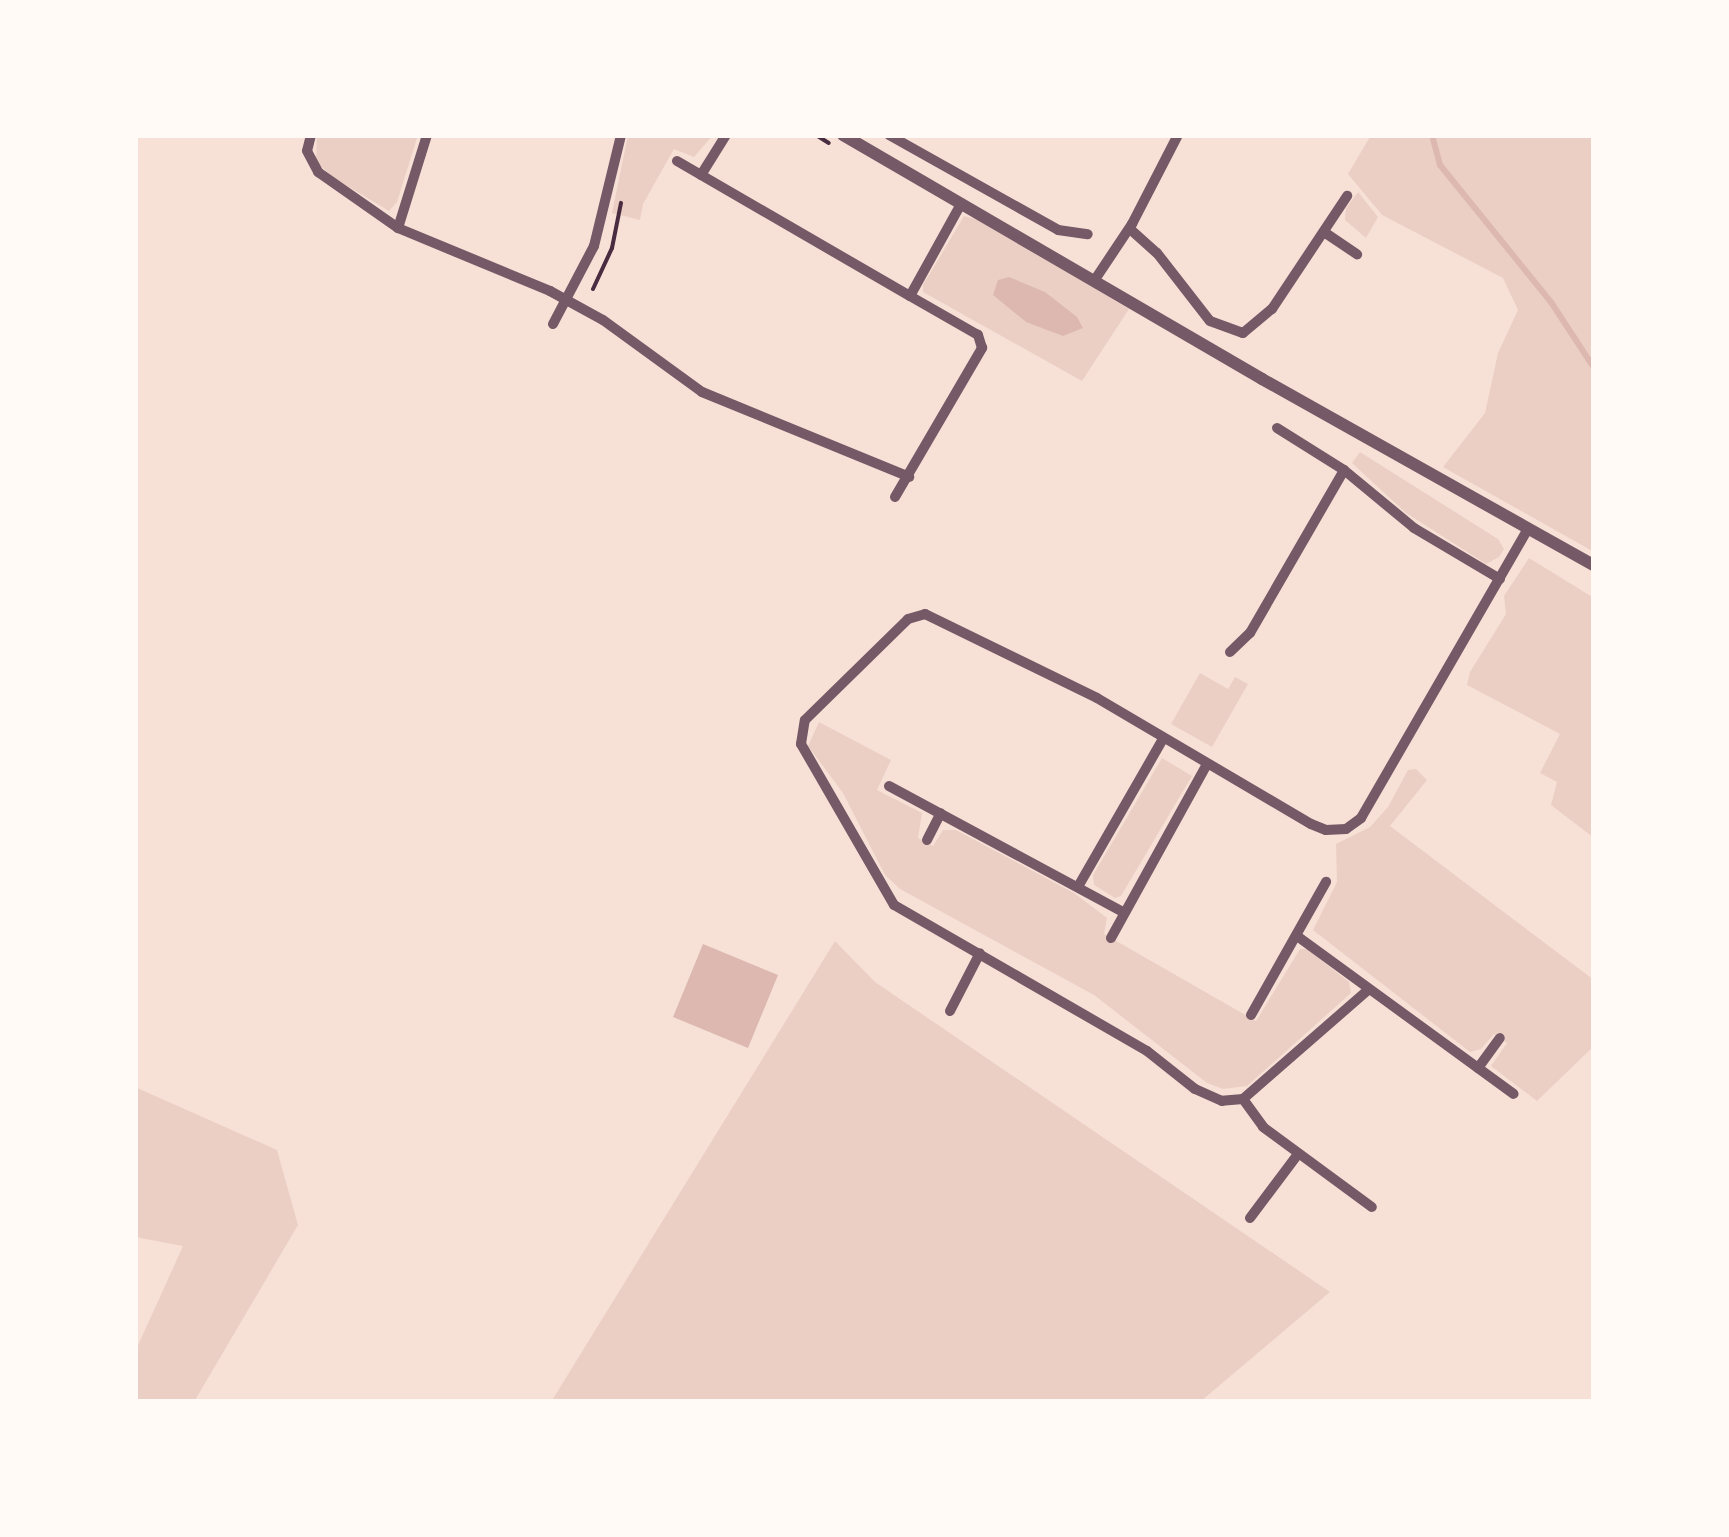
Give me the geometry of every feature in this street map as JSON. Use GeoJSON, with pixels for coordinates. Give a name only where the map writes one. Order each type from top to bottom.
{"type":"FeatureCollection","features":[{"type":"Feature","properties":{"kind":"street"},"geometry":{"type":"LineString","coordinates":[[311,135],[307,151],[318,172],[398,228],[603,320],[702,392],[909,477]]}},
{"type":"Feature","properties":{"kind":"street"},"geometry":{"type":"LineString","coordinates":[[398,228],[427,135]]}},
{"type":"Feature","properties":{"kind":"street"},"geometry":{"type":"LineString","coordinates":[[554,324],[581,278],[604,218],[621,135]]}},
{"type":"Feature","properties":{"kind":"street"},"geometry":{"type":"LineString","coordinates":[[702,175],[726,135]]}},
{"type":"Feature","properties":{"kind":"street"},"geometry":{"type":"LineString","coordinates":[[844,135],[1594,566]]}},
{"type":"Feature","properties":{"kind":"street"},"geometry":{"type":"LineString","coordinates":[[890,135],[1058,230],[1088,234]]}},
{"type":"Feature","properties":{"kind":"street"},"geometry":{"type":"LineString","coordinates":[[1094,281],[1130,228],[1178,135]]}},
{"type":"Feature","properties":{"kind":"street"},"geometry":{"type":"LineString","coordinates":[[676,161],[982,341],[895,498]]}},
{"type":"Feature","properties":{"kind":"street"},"geometry":{"type":"LineString","coordinates":[[1130,228],[1157,253],[1210,321],[1242,332],[1272,309],[1347,196]]}},
{"type":"Feature","properties":{"kind":"street"},"geometry":{"type":"LineString","coordinates":[[910,296],[961,204]]}},
{"type":"Feature","properties":{"kind":"street"},"geometry":{"type":"LineString","coordinates":[[1324,232],[1356,254]]}},
{"type":"Feature","properties":{"kind":"street"},"geometry":{"type":"LineString","coordinates":[[1276,428],[1344,470],[1400,518],[1500,579]]}},
{"type":"Feature","properties":{"kind":"street"},"geometry":{"type":"LineString","coordinates":[[1230,652],[1250,633],[1344,470]]}},
{"type":"Feature","properties":{"kind":"street"},"geometry":{"type":"LineString","coordinates":[[1369,988],[1244,1100],[1222,1101],[1195,1089],[1147,1051],[894,905],[800,744],[805,720],[908,619],[925,614],[1097,698],[1311,824],[1326,830],[1346,829],[1361,818],[1528,529]]}},
{"type":"Feature","properties":{"kind":"street"},"geometry":{"type":"LineString","coordinates":[[1080,885],[1163,739]]}},
{"type":"Feature","properties":{"kind":"street"},"geometry":{"type":"LineString","coordinates":[[1111,938],[1207,764]]}},
{"type":"Feature","properties":{"kind":"street"},"geometry":{"type":"LineString","coordinates":[[889,786],[1080,885],[1123,912]]}},
{"type":"Feature","properties":{"kind":"street"},"geometry":{"type":"LineString","coordinates":[[927,840],[941,813]]}},
{"type":"Feature","properties":{"kind":"street"},"geometry":{"type":"LineString","coordinates":[[1250,1015],[1326,882]]}},
{"type":"Feature","properties":{"kind":"street"},"geometry":{"type":"LineString","coordinates":[[1297,936],[1514,1094]]}},
{"type":"Feature","properties":{"kind":"street"},"geometry":{"type":"LineString","coordinates":[[950,1011],[980,953]]}},
{"type":"Feature","properties":{"kind":"street"},"geometry":{"type":"LineString","coordinates":[[1478,1068],[1500,1038]]}},
{"type":"Feature","properties":{"kind":"street"},"geometry":{"type":"LineString","coordinates":[[1244,1100],[1263,1127],[1372,1207]]}},
{"type":"Feature","properties":{"kind":"street"},"geometry":{"type":"LineString","coordinates":[[1250,1218],[1298,1154]]}},
{"type":"Feature","properties":{"kind":"shaded area"},"geometry":{"type":"Polygon","coordinates":[[[317,135],[418,135],[397,202],[389,211],[334,178],[316,162],[317,135]]]}},
{"type":"Feature","properties":{"kind":"shaded area"},"geometry":{"type":"Polygon","coordinates":[[[628,135],[713,135],[694,157],[674,149],[643,204],[640,220],[612,213],[628,135]]]}},
{"type":"Feature","properties":{"kind":"shaded area"},"geometry":{"type":"Polygon","coordinates":[[[1371,135],[1594,135],[1594,552],[1443,467],[1485,413],[1498,353],[1518,310],[1503,278],[1382,215],[1348,174],[1371,135]]]}},
{"type":"Feature","properties":{"kind":"shaded area"},"geometry":{"type":"Polygon","coordinates":[[[1358,192],[1378,217],[1366,238],[1345,220],[1346,208],[1358,192]]]}},
{"type":"Feature","properties":{"kind":"shaded area"},"geometry":{"type":"Polygon","coordinates":[[[964,216],[979,220],[1129,309],[1082,381],[923,292],[923,285],[964,216]]]}},
{"type":"Feature","properties":{"kind":"shaded area"},"geometry":{"type":"Polygon","coordinates":[[[1009,277],[1045,292],[1077,317],[1083,328],[1063,336],[1026,322],[993,295],[998,280],[1009,277]]]}},
{"type":"Feature","properties":{"kind":"shaded area"},"geometry":{"type":"Polygon","coordinates":[[[1360,452],[1498,539],[1504,549],[1499,557],[1486,564],[1406,513],[1352,463],[1360,452]]]}},
{"type":"Feature","properties":{"kind":"shaded area"},"geometry":{"type":"Polygon","coordinates":[[[1529,558],[1594,598],[1594,838],[1551,805],[1557,782],[1540,773],[1560,734],[1467,685],[1470,672],[1506,614],[1504,596],[1529,558]]]}},
{"type":"Feature","properties":{"kind":"shaded area"},"geometry":{"type":"Polygon","coordinates":[[[1200,673],[1228,689],[1235,677],[1248,684],[1212,747],[1171,724],[1200,673]]]}},
{"type":"Feature","properties":{"kind":"shaded area"},"geometry":{"type":"Polygon","coordinates":[[[819,722],[891,760],[877,790],[922,813],[918,838],[933,846],[943,830],[956,830],[1074,893],[1107,918],[1104,934],[1256,1021],[1300,949],[1307,949],[1349,982],[1351,993],[1247,1086],[1223,1089],[1207,1083],[1094,995],[900,889],[885,875],[843,793],[808,746],[819,722]]]}},
{"type":"Feature","properties":{"kind":"shaded area"},"geometry":{"type":"Polygon","coordinates":[[[1162,758],[1192,776],[1121,896],[1115,898],[1094,885],[1093,875],[1162,758]]]}},
{"type":"Feature","properties":{"kind":"shaded area"},"geometry":{"type":"Polygon","coordinates":[[[1416,769],[1427,780],[1390,826],[1594,980],[1594,1046],[1537,1101],[1491,1066],[1507,1043],[1494,1034],[1481,1049],[1470,1052],[1313,930],[1337,882],[1336,844],[1370,827],[1388,807],[1408,770],[1416,769]]]}},
{"type":"Feature","properties":{"kind":"shaded area"},"geometry":{"type":"Polygon","coordinates":[[[835,941],[875,982],[1330,1292],[1200,1402],[551,1402],[835,941]]]}},
{"type":"Feature","properties":{"kind":"shaded area"},"geometry":{"type":"Polygon","coordinates":[[[703,944],[778,975],[748,1048],[673,1017],[703,944]]]}},
{"type":"Feature","properties":{"kind":"shaded area"},"geometry":{"type":"Polygon","coordinates":[[[135,1087],[277,1150],[298,1225],[194,1402],[135,1402],[135,1352],[183,1246],[135,1237],[135,1087]]]}},
{"type":"Feature","properties":{"kind":"waterway"},"geometry":{"type":"LineString","coordinates":[[1432,135],[1440,165],[1551,302],[1594,368]]}}]}
